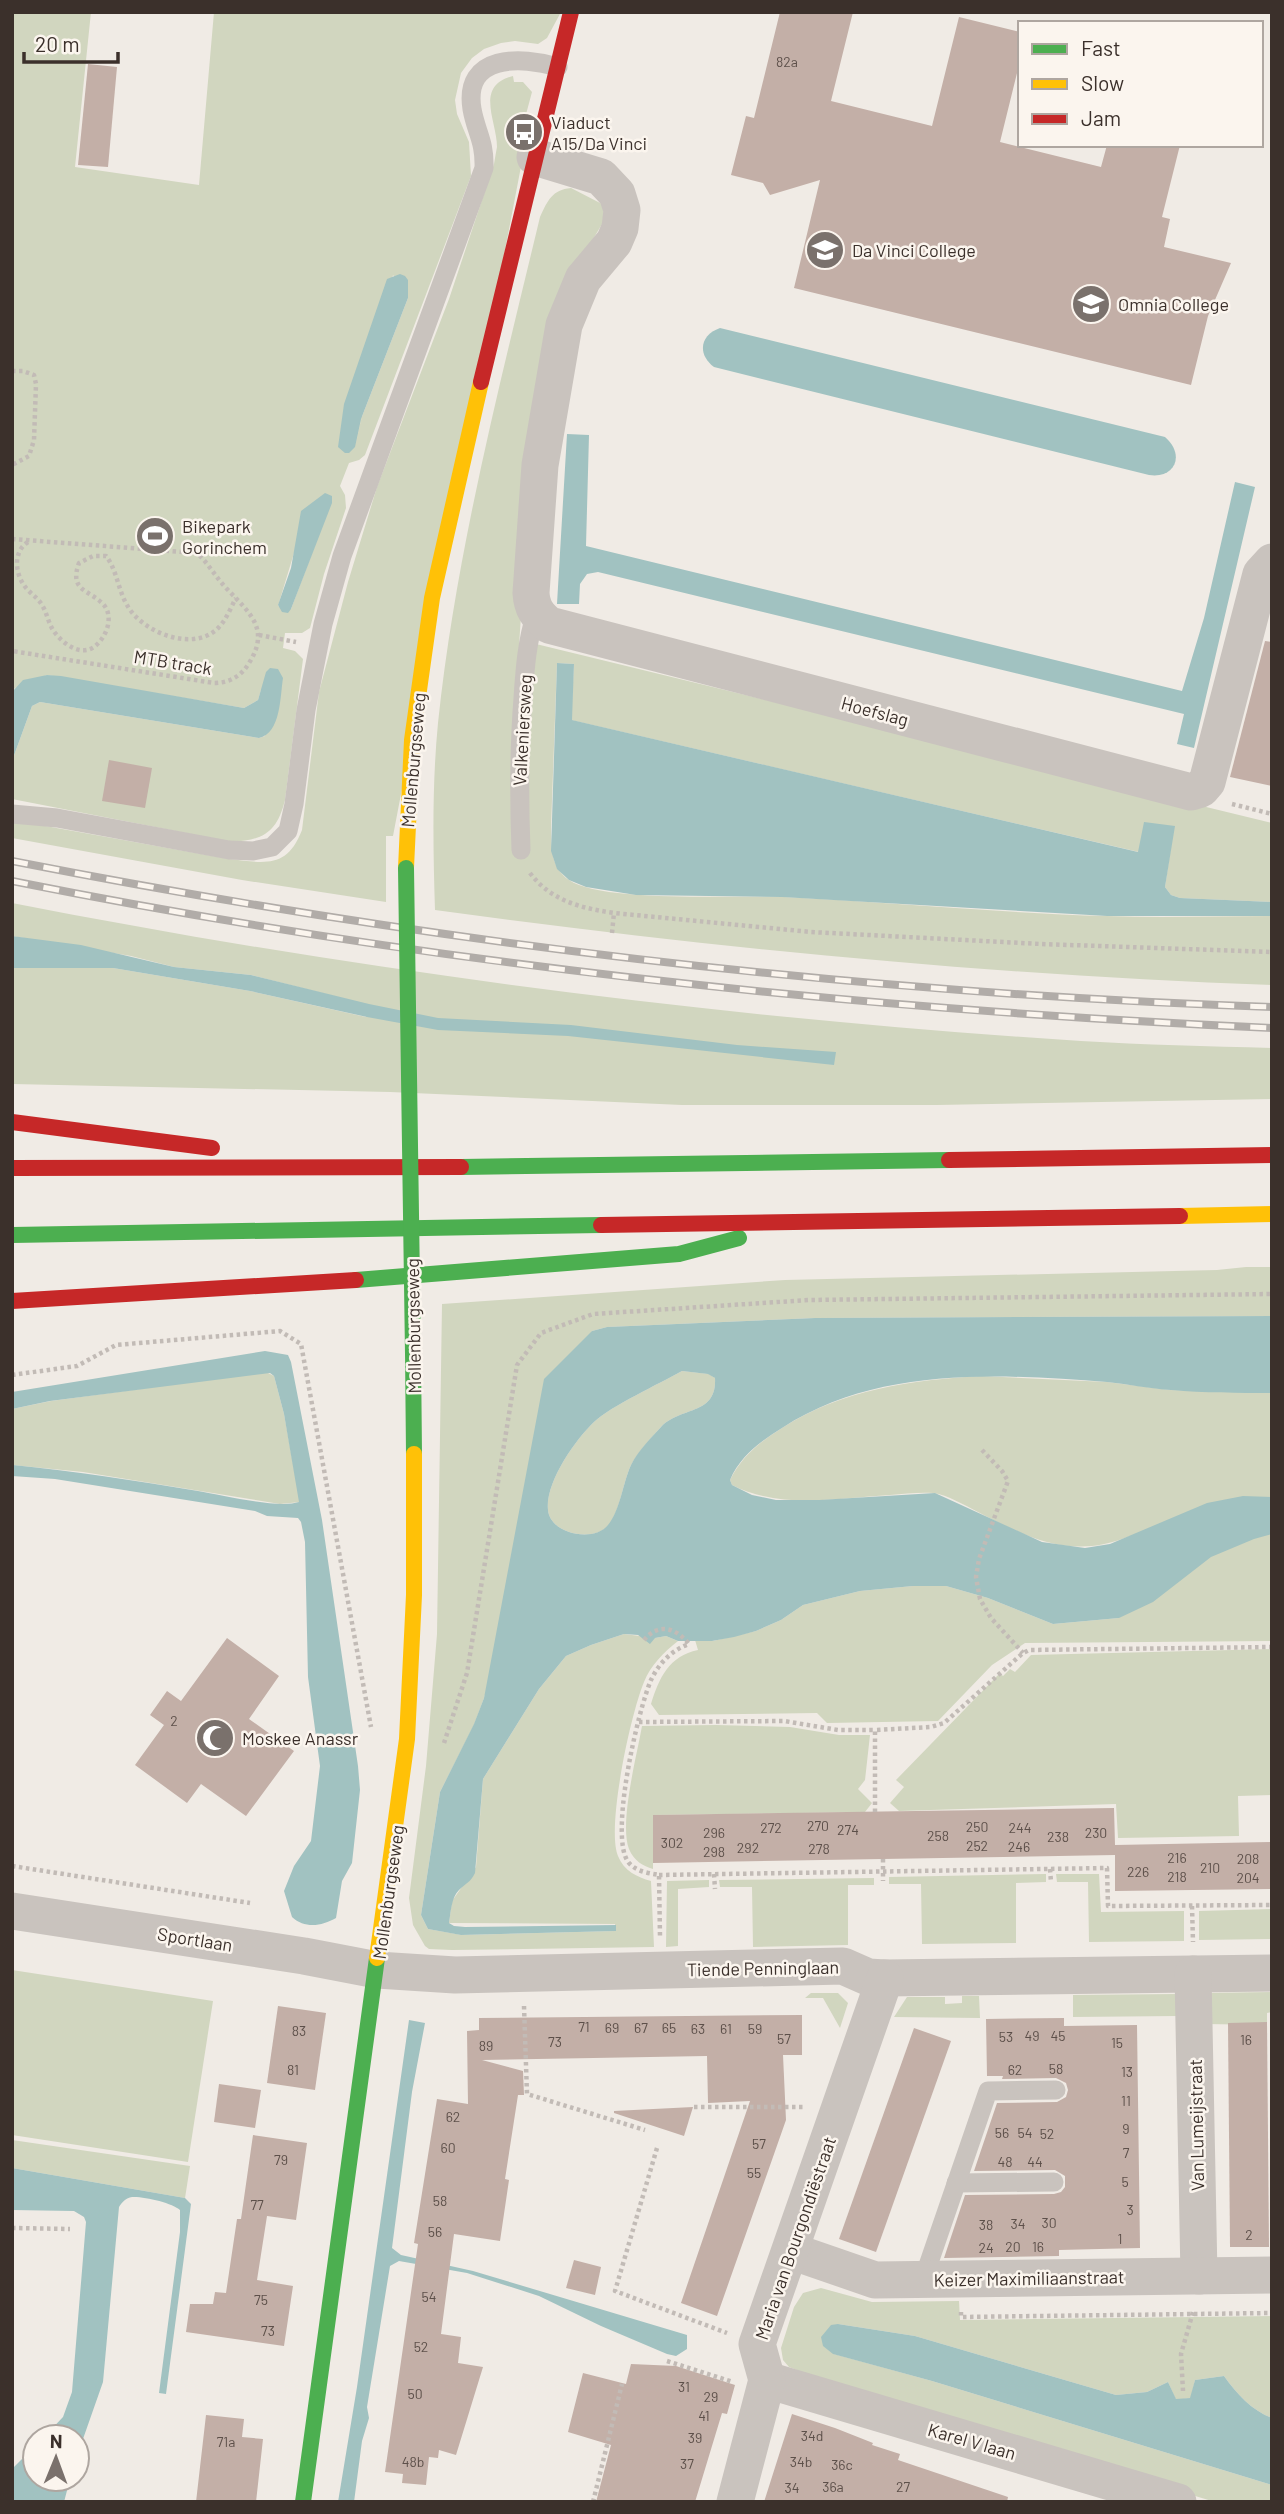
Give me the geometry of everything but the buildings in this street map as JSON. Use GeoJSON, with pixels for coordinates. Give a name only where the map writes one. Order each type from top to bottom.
{"type":"FeatureCollection","features":[{"type":"Feature","properties":{"kind":"main road","name":"Mollenburgseweg"},"geometry":{"type":"LineString","coordinates":[[303,2502],[404,1766],[414,1653],[416,1556],[406,868],[412,740],[432,598],[468,433],[571,12]]}},
{"type":"Feature","properties":{"kind":"main road"},"geometry":{"type":"LineString","coordinates":[[12,1122],[370,1168]]}},
{"type":"Feature","properties":{"kind":"main road"},"geometry":{"type":"LineString","coordinates":[[12,1168],[370,1168],[1272,1155]]}},
{"type":"Feature","properties":{"kind":"main road"},"geometry":{"type":"LineString","coordinates":[[12,1235],[1272,1214]]}},
{"type":"Feature","properties":{"kind":"main road"},"geometry":{"type":"LineString","coordinates":[[12,1301],[311,1284],[679,1254],[799,1222]]}},
{"type":"Feature","properties":{"kind":"street"},"geometry":{"type":"LineString","coordinates":[[535,157],[601,177],[617,194],[622,210],[621,228],[614,242],[583,279],[564,325],[540,465],[531,593],[531,604],[536,613]]}},
{"type":"Feature","properties":{"kind":"street","name":"Hoefslag"},"geometry":{"type":"LineString","coordinates":[[536,613],[549,625],[578,633],[1191,792],[1201,789],[1207,782],[1261,574],[1272,562]]}},
{"type":"Feature","properties":{"kind":"street","name":"Sportlaan"},"geometry":{"type":"LineString","coordinates":[[12,1911],[304,1956],[377,1970]]}},
{"type":"Feature","properties":{"kind":"street","name":"Tiende Penninglaan"},"geometry":{"type":"LineString","coordinates":[[377,1970],[455,1975],[843,1966],[868,1977],[885,1978],[1193,1960],[1272,1973]]}},
{"type":"Feature","properties":{"kind":"street","name":"Van Lumeijstraat"},"geometry":{"type":"LineString","coordinates":[[1193,1960],[1196,2276]]}},
{"type":"Feature","properties":{"kind":"street","name":"Maria van Bourgondiëstraat"},"geometry":{"type":"LineString","coordinates":[[753,2382],[757,2344],[885,1978]]}},
{"type":"Feature","properties":{"kind":"street","name":"Keizer Maximiliaanstraat"},"geometry":{"type":"LineString","coordinates":[[791,2251],[875,2280],[1272,2275]]}},
{"type":"Feature","properties":{"kind":"street"},"geometry":{"type":"LineString","coordinates":[[735,2502],[753,2382]]}},
{"type":"Feature","properties":{"kind":"street","name":"Karel V laan"},"geometry":{"type":"LineString","coordinates":[[753,2382],[1178,2502]]}},
{"type":"Feature","properties":{"kind":"lane"},"geometry":{"type":"LineString","coordinates":[[12,814],[57,818],[229,850],[253,851],[272,847],[288,831],[306,710],[319,645],[342,556],[484,168],[483,142],[471,107],[472,90],[477,76],[489,66],[514,59],[558,67]]}},
{"type":"Feature","properties":{"kind":"lane","name":"Valkeniersweg"},"geometry":{"type":"LineString","coordinates":[[521,849],[518,779],[522,706],[526,649],[536,613]]}},
{"type":"Feature","properties":{"kind":"lane"},"geometry":{"type":"LineString","coordinates":[[923,2280],[988,2091],[1056,2090]]}},
{"type":"Feature","properties":{"kind":"lane"},"geometry":{"type":"LineString","coordinates":[[956,2183],[1054,2182]]}},
{"type":"Feature","properties":{"kind":"path"},"geometry":{"type":"LineString","coordinates":[[12,371],[34,375],[36,384],[34,440],[29,456],[12,465]]}},
{"type":"Feature","properties":{"kind":"path"},"geometry":{"type":"LineString","coordinates":[[12,539],[197,553],[209,564],[226,589],[246,607],[259,635],[319,645]]}},
{"type":"Feature","properties":{"kind":"path","name":"MTB track"},"geometry":{"type":"LineString","coordinates":[[29,541],[22,545],[18,553],[17,568],[20,579],[44,608],[53,630],[73,649],[88,650],[93,647],[101,640],[107,626],[108,611],[103,604],[78,586],[75,576],[79,563],[93,555],[106,556],[112,563],[119,588],[132,614],[160,633],[175,638],[192,640],[212,633],[220,627],[236,598]]}},
{"type":"Feature","properties":{"kind":"path","name":"MTB track"},"geometry":{"type":"LineString","coordinates":[[12,651],[221,683],[228,682],[246,668],[255,654],[259,635]]}},
{"type":"Feature","properties":{"kind":"path"},"geometry":{"type":"LineString","coordinates":[[521,849],[529,872],[539,885],[557,898],[588,909],[614,913],[811,932],[1272,953]]}},
{"type":"Feature","properties":{"kind":"path"},"geometry":{"type":"LineString","coordinates":[[612,933],[614,913]]}},
{"type":"Feature","properties":{"kind":"path"},"geometry":{"type":"LineString","coordinates":[[443,1745],[467,1673],[516,1365],[541,1333],[593,1314],[810,1300],[1272,1294]]}},
{"type":"Feature","properties":{"kind":"path"},"geometry":{"type":"LineString","coordinates":[[12,1375],[77,1366],[116,1345],[280,1331],[301,1344],[372,1738]]}},
{"type":"Feature","properties":{"kind":"path"},"geometry":{"type":"LineString","coordinates":[[982,1450],[1002,1471],[1008,1482],[979,1559],[975,1577],[980,1599],[990,1618],[1023,1653]]}},
{"type":"Feature","properties":{"kind":"path"},"geometry":{"type":"LineString","coordinates":[[644,1640],[650,1633],[663,1628],[675,1630],[689,1644],[678,1648],[663,1661],[652,1678],[639,1722],[624,1794],[621,1838],[622,1850],[630,1864],[641,1871],[659,1875],[1107,1868],[1108,1906],[1272,1905]]}},
{"type":"Feature","properties":{"kind":"path"},"geometry":{"type":"LineString","coordinates":[[639,1722],[784,1721],[838,1730],[931,1727],[944,1723],[1029,1650],[1272,1647]]}},
{"type":"Feature","properties":{"kind":"path"},"geometry":{"type":"LineString","coordinates":[[875,1730],[876,1812]]}},
{"type":"Feature","properties":{"kind":"path"},"geometry":{"type":"LineString","coordinates":[[883,1859],[883,1881]]}},
{"type":"Feature","properties":{"kind":"path"},"geometry":{"type":"LineString","coordinates":[[12,1866],[250,1903]]}},
{"type":"Feature","properties":{"kind":"path"},"geometry":{"type":"LineString","coordinates":[[1050,1869],[1051,1882]]}},
{"type":"Feature","properties":{"kind":"path"},"geometry":{"type":"LineString","coordinates":[[714,1874],[715,1889]]}},
{"type":"Feature","properties":{"kind":"path"},"geometry":{"type":"LineString","coordinates":[[659,1875],[660,1969]]}},
{"type":"Feature","properties":{"kind":"path"},"geometry":{"type":"LineString","coordinates":[[1192,1906],[1193,1960]]}},
{"type":"Feature","properties":{"kind":"path"},"geometry":{"type":"LineString","coordinates":[[522,1973],[527,2094],[645,2130]]}},
{"type":"Feature","properties":{"kind":"path"},"geometry":{"type":"LineString","coordinates":[[694,2107],[841,2107]]}},
{"type":"Feature","properties":{"kind":"path"},"geometry":{"type":"LineString","coordinates":[[657,2148],[615,2291],[757,2344]]}},
{"type":"Feature","properties":{"kind":"path"},"geometry":{"type":"LineString","coordinates":[[12,2228],[70,2229]]}},
{"type":"Feature","properties":{"kind":"path"},"geometry":{"type":"LineString","coordinates":[[1183,2391],[1181,2354],[1193,2315],[1196,2276]]}},
{"type":"Feature","properties":{"kind":"path"},"geometry":{"type":"LineString","coordinates":[[667,2361],[753,2382]]}},
{"type":"Feature","properties":{"kind":"path"},"geometry":{"type":"LineString","coordinates":[[593,2502],[622,2384]]}},
{"type":"Feature","properties":{"kind":"green space"},"geometry":{"type":"Polygon","coordinates":[[[12,12],[91,12],[75,167],[199,185],[214,12],[561,12],[547,38],[538,44],[515,41],[484,49],[472,58],[461,73],[455,100],[457,114],[469,142],[471,176],[365,455],[349,463],[340,486],[345,495],[346,508],[324,574],[310,628],[302,633],[285,633],[283,648],[295,651],[303,659],[285,800],[273,827],[253,839],[232,842],[12,799],[12,761],[32,706],[40,702],[259,738],[265,736],[261,690],[258,700],[244,708],[47,675],[15,688],[12,692],[12,12]],[[393,275],[361,418],[408,298],[393,275]],[[332,500],[294,553],[278,606],[291,609],[332,500]]]}},
{"type":"Feature","properties":{"kind":"green space"},"geometry":{"type":"Polygon","coordinates":[[[513,76],[514,82],[523,82],[532,92],[521,133],[527,135],[393,836],[386,836],[386,902],[242,880],[12,838],[12,820],[253,862],[273,861],[289,852],[296,843],[302,830],[319,692],[348,582],[377,487],[449,299],[494,164],[497,147],[490,106],[491,96],[501,81],[513,76]]]}},
{"type":"Feature","properties":{"kind":"green space"},"geometry":{"type":"Polygon","coordinates":[[[571,188],[602,204],[605,219],[586,251],[531,464],[519,646],[525,751],[536,644],[1272,823],[1272,902],[1180,898],[1171,895],[1165,887],[1174,826],[1139,852],[571,720],[574,664],[557,663],[551,835],[555,863],[563,875],[586,887],[639,895],[784,897],[1107,916],[1272,916],[1272,985],[1062,974],[853,958],[435,910],[433,816],[438,723],[456,595],[495,405],[540,217],[551,197],[559,191],[571,188]]]}},
{"type":"Feature","properties":{"kind":"green space"},"geometry":{"type":"Polygon","coordinates":[[[12,903],[145,928],[411,971],[678,1005],[1081,1041],[1272,1048],[1272,1099],[937,1105],[682,1105],[390,1092],[12,1084],[12,968],[113,968],[250,991],[366,1017],[369,1005],[251,975],[174,967],[131,956],[12,936],[12,903]]]}},
{"type":"Feature","properties":{"kind":"green space"},"geometry":{"type":"Polygon","coordinates":[[[1272,1267],[1272,1316],[815,1318],[607,1327],[592,1331],[484,1698],[474,1725],[440,1792],[421,1915],[428,1929],[462,1935],[616,1931],[615,1924],[449,1923],[452,1901],[476,1867],[483,1779],[539,1689],[566,1656],[591,1645],[624,1634],[655,1638],[666,1636],[678,1641],[654,1665],[639,1697],[627,1743],[615,1821],[618,1856],[624,1866],[641,1878],[651,1881],[654,1947],[452,1950],[429,1949],[425,1946],[413,1925],[409,1898],[426,1766],[437,1634],[442,1304],[785,1280],[1217,1270],[1272,1267]]]}},
{"type":"Feature","properties":{"kind":"green space"},"geometry":{"type":"Polygon","coordinates":[[[682,1371],[709,1374],[715,1378],[710,1399],[704,1405],[669,1420],[645,1445],[631,1465],[609,1525],[602,1531],[584,1534],[564,1530],[556,1525],[548,1510],[551,1487],[578,1440],[594,1422],[612,1409],[682,1371]]]}},
{"type":"Feature","properties":{"kind":"green space"},"geometry":{"type":"Polygon","coordinates":[[[266,1372],[274,1376],[284,1414],[300,1502],[280,1504],[83,1472],[12,1465],[12,1409],[51,1401],[266,1372]]]}},
{"type":"Feature","properties":{"kind":"green space"},"geometry":{"type":"Polygon","coordinates":[[[982,1376],[1107,1382],[1170,1390],[1272,1393],[1272,1641],[1025,1643],[992,1665],[938,1721],[827,1723],[817,1713],[659,1715],[651,1704],[658,1685],[672,1663],[698,1650],[695,1640],[713,1641],[756,1631],[781,1620],[803,1605],[860,1591],[946,1586],[988,1598],[1053,1624],[1119,1618],[1130,1536],[1089,1546],[1052,1543],[1016,1531],[956,1501],[933,1493],[790,1500],[770,1498],[732,1485],[730,1480],[735,1471],[759,1444],[782,1428],[829,1404],[853,1395],[904,1384],[982,1376]]]}},
{"type":"Feature","properties":{"kind":"green space"},"geometry":{"type":"Polygon","coordinates":[[[1272,1649],[1272,1795],[1238,1796],[1239,1836],[1118,1838],[1116,1804],[899,1811],[890,1803],[904,1787],[896,1780],[1000,1673],[1003,1676],[1010,1669],[1015,1672],[1031,1655],[1272,1649]]]}},
{"type":"Feature","properties":{"kind":"green space"},"geometry":{"type":"Polygon","coordinates":[[[642,1726],[790,1727],[839,1735],[870,1735],[865,1780],[858,1789],[872,1803],[865,1812],[653,1815],[653,1869],[646,1866],[631,1853],[626,1837],[627,1806],[642,1726]]]}},
{"type":"Feature","properties":{"kind":"green space"},"geometry":{"type":"Polygon","coordinates":[[[1046,1874],[1046,1882],[1016,1883],[1016,1943],[922,1944],[921,1884],[889,1884],[889,1877],[1046,1874]]]}},
{"type":"Feature","properties":{"kind":"green space"},"geometry":{"type":"Polygon","coordinates":[[[1056,1874],[1099,1874],[1101,1912],[1184,1911],[1184,1941],[1089,1942],[1088,1882],[1057,1882],[1056,1874]]]}},
{"type":"Feature","properties":{"kind":"green space"},"geometry":{"type":"Polygon","coordinates":[[[874,1878],[874,1885],[848,1885],[848,1945],[753,1947],[752,1887],[720,1887],[719,1880],[874,1878]]]}},
{"type":"Feature","properties":{"kind":"green space"},"geometry":{"type":"Polygon","coordinates":[[[709,1880],[709,1887],[678,1889],[678,1946],[666,1947],[667,1881],[709,1880]]]}},
{"type":"Feature","properties":{"kind":"green space"},"geometry":{"type":"Polygon","coordinates":[[[1272,1909],[1272,1939],[1199,1940],[1199,1911],[1272,1909]]]}},
{"type":"Feature","properties":{"kind":"green space"},"geometry":{"type":"Polygon","coordinates":[[[12,1970],[213,2001],[188,2162],[12,2135],[12,1970]]]}},
{"type":"Feature","properties":{"kind":"green space"},"geometry":{"type":"Polygon","coordinates":[[[1272,1992],[1272,2012],[1267,2013],[1267,2025],[1206,2024],[1205,1993],[1272,1992]]]}},
{"type":"Feature","properties":{"kind":"green space"},"geometry":{"type":"Polygon","coordinates":[[[811,1993],[838,1993],[848,2003],[840,2028],[823,1998],[805,1998],[811,1993]]]}},
{"type":"Feature","properties":{"kind":"green space"},"geometry":{"type":"Polygon","coordinates":[[[1178,1994],[1178,2016],[1073,2017],[1073,1995],[1178,1994]]]}},
{"type":"Feature","properties":{"kind":"green space"},"geometry":{"type":"Polygon","coordinates":[[[962,1996],[979,1996],[980,2018],[894,2017],[907,1997],[945,1997],[945,2004],[962,2003],[962,1996]]]}},
{"type":"Feature","properties":{"kind":"green space"},"geometry":{"type":"Polygon","coordinates":[[[12,2140],[190,2166],[185,2198],[12,2168],[12,2140]]]}},
{"type":"Feature","properties":{"kind":"green space"},"geometry":{"type":"Polygon","coordinates":[[[821,2288],[872,2302],[959,2301],[960,2320],[1272,2316],[1272,2418],[1245,2401],[1224,2376],[1195,2380],[1191,2398],[1176,2400],[1168,2382],[1147,2392],[1116,2395],[915,2336],[838,2324],[834,2354],[932,2381],[1272,2485],[1272,2502],[1215,2502],[859,2394],[789,2367],[783,2360],[781,2348],[794,2307],[803,2293],[821,2288]]]}},
{"type":"Feature","properties":{"kind":"water"},"geometry":{"type":"Polygon","coordinates":[[[400,274],[408,280],[408,298],[361,419],[355,447],[345,453],[338,447],[344,404],[387,279],[400,274]]]}},
{"type":"Feature","properties":{"kind":"water"},"geometry":{"type":"Polygon","coordinates":[[[720,328],[1165,437],[1175,451],[1175,464],[1166,473],[1149,475],[714,367],[705,356],[703,345],[708,335],[720,328]]]}},
{"type":"Feature","properties":{"kind":"water"},"geometry":{"type":"Polygon","coordinates":[[[567,434],[589,435],[586,546],[1182,691],[1204,618],[1235,482],[1255,487],[1194,748],[1177,744],[1184,714],[598,572],[587,574],[580,584],[579,604],[557,604],[567,434]]]}},
{"type":"Feature","properties":{"kind":"water"},"geometry":{"type":"Polygon","coordinates":[[[325,493],[332,496],[332,503],[291,609],[288,613],[282,612],[278,605],[291,568],[301,511],[325,493]]]}},
{"type":"Feature","properties":{"kind":"water"},"geometry":{"type":"Polygon","coordinates":[[[557,663],[574,664],[572,720],[1138,852],[1144,822],[1175,826],[1165,887],[1171,895],[1180,898],[1272,902],[1272,916],[1107,916],[782,897],[636,895],[586,887],[569,880],[557,869],[551,851],[557,663]]]}},
{"type":"Feature","properties":{"kind":"water"},"geometry":{"type":"Polygon","coordinates":[[[270,668],[278,669],[283,678],[280,704],[272,729],[259,738],[40,702],[32,706],[12,761],[12,692],[23,680],[47,675],[61,676],[244,708],[258,700],[266,672],[270,668]]]}},
{"type":"Feature","properties":{"kind":"water"},"geometry":{"type":"Polygon","coordinates":[[[12,936],[81,945],[174,967],[251,975],[438,1018],[571,1025],[737,1045],[836,1052],[834,1065],[568,1036],[438,1030],[250,991],[113,968],[12,968],[12,936]]]}},
{"type":"Feature","properties":{"kind":"water"},"geometry":{"type":"Polygon","coordinates":[[[1272,1316],[1272,1393],[1183,1391],[1107,1382],[1024,1377],[940,1379],[898,1384],[819,1408],[782,1428],[745,1456],[730,1480],[732,1485],[752,1495],[776,1500],[935,1493],[1042,1542],[1085,1548],[1110,1544],[1207,1503],[1243,1496],[1272,1497],[1272,1534],[1211,1557],[1153,1602],[1119,1618],[1053,1624],[988,1598],[946,1586],[913,1586],[860,1591],[803,1605],[781,1620],[734,1637],[712,1641],[678,1641],[666,1636],[655,1638],[650,1644],[638,1635],[624,1634],[566,1656],[539,1689],[483,1779],[475,1873],[454,1897],[449,1923],[465,1927],[616,1925],[616,1931],[461,1935],[428,1929],[421,1915],[440,1792],[484,1698],[544,1379],[592,1331],[607,1327],[815,1318],[1272,1316]],[[682,1371],[623,1402],[594,1422],[570,1451],[551,1487],[548,1510],[556,1525],[574,1533],[593,1534],[608,1525],[616,1512],[631,1465],[641,1450],[669,1420],[704,1405],[710,1399],[715,1378],[708,1374],[682,1371]]]}},
{"type":"Feature","properties":{"kind":"water"},"geometry":{"type":"Polygon","coordinates":[[[265,1351],[288,1355],[291,1362],[322,1520],[358,1766],[360,1790],[352,1863],[342,1881],[336,1918],[314,1925],[302,1923],[292,1917],[284,1891],[294,1866],[311,1841],[320,1766],[308,1677],[305,1542],[301,1522],[298,1518],[267,1516],[255,1511],[55,1479],[12,1476],[13,1465],[129,1480],[264,1503],[299,1502],[284,1414],[274,1376],[270,1373],[50,1401],[12,1409],[12,1392],[265,1351]]]}},
{"type":"Feature","properties":{"kind":"water"},"geometry":{"type":"Polygon","coordinates":[[[409,2020],[425,2023],[412,2092],[392,2248],[401,2255],[473,2271],[687,2335],[687,2349],[676,2356],[667,2354],[539,2296],[467,2273],[399,2261],[390,2266],[367,2407],[369,2418],[362,2441],[354,2502],[338,2502],[357,2387],[409,2020]]]}},
{"type":"Feature","properties":{"kind":"water"},"geometry":{"type":"Polygon","coordinates":[[[12,2168],[185,2198],[191,2204],[166,2394],[159,2393],[180,2232],[180,2210],[165,2203],[137,2197],[126,2199],[119,2207],[103,2382],[89,2423],[57,2423],[63,2417],[72,2392],[86,2222],[84,2217],[74,2211],[12,2210],[12,2168]]]}},
{"type":"Feature","properties":{"kind":"water"},"geometry":{"type":"Polygon","coordinates":[[[831,2325],[915,2336],[1116,2395],[1147,2392],[1168,2382],[1176,2399],[1190,2398],[1195,2380],[1224,2376],[1245,2401],[1272,2418],[1272,2485],[932,2381],[833,2354],[823,2346],[821,2337],[831,2325]]]}},
{"type":"Feature","properties":{"kind":"water"},"geometry":{"type":"Polygon","coordinates":[[[21,2460],[21,2493],[66,2493],[64,2502],[12,2502],[12,2469],[21,2460]]]}},
{"type":"Feature","properties":{"kind":"railway"},"geometry":{"type":"LineString","coordinates":[[12,861],[324,916],[639,959],[955,990],[1272,1007]]}},
{"type":"Feature","properties":{"kind":"railway"},"geometry":{"type":"LineString","coordinates":[[12,881],[325,936],[639,978],[955,1009],[1272,1028]]}},
{"type":"Feature","properties":{"kind":"traffic: fast"},"geometry":{"type":"LineString","coordinates":[[406,868],[413,1353]]}},
{"type":"Feature","properties":{"kind":"traffic: fast"},"geometry":{"type":"LineString","coordinates":[[461,1167],[949,1160]]}},
{"type":"Feature","properties":{"kind":"traffic: fast"},"geometry":{"type":"LineString","coordinates":[[12,1235],[601,1225]]}},
{"type":"Feature","properties":{"kind":"traffic: fast"},"geometry":{"type":"LineString","coordinates":[[356,1280],[679,1254],[739,1238]]}},
{"type":"Feature","properties":{"kind":"traffic: fast"},"geometry":{"type":"LineString","coordinates":[[413,1353],[414,1454]]}},
{"type":"Feature","properties":{"kind":"traffic: fast"},"geometry":{"type":"LineString","coordinates":[[303,2502],[377,1958]]}},
{"type":"Feature","properties":{"kind":"traffic: slow"},"geometry":{"type":"LineString","coordinates":[[406,868],[412,740],[432,598],[481,382]]}},
{"type":"Feature","properties":{"kind":"traffic: slow"},"geometry":{"type":"LineString","coordinates":[[1180,1216],[1272,1214]]}},
{"type":"Feature","properties":{"kind":"traffic: slow"},"geometry":{"type":"LineString","coordinates":[[377,1958],[407,1739],[414,1595],[414,1454]]}},
{"type":"Feature","properties":{"kind":"traffic: jam"},"geometry":{"type":"LineString","coordinates":[[481,382],[571,12]]}},
{"type":"Feature","properties":{"kind":"traffic: jam"},"geometry":{"type":"LineString","coordinates":[[12,1122],[212,1148]]}},
{"type":"Feature","properties":{"kind":"traffic: jam"},"geometry":{"type":"LineString","coordinates":[[949,1160],[1272,1155]]}},
{"type":"Feature","properties":{"kind":"traffic: jam"},"geometry":{"type":"LineString","coordinates":[[12,1168],[461,1167]]}},
{"type":"Feature","properties":{"kind":"traffic: jam"},"geometry":{"type":"LineString","coordinates":[[601,1225],[1180,1216]]}},
{"type":"Feature","properties":{"kind":"traffic: jam"},"geometry":{"type":"LineString","coordinates":[[12,1301],[356,1280]]}},
{"type":"Feature","properties":{"kind":"place","name":"Viaduct A15/Da Vinci"},"geometry":{"type":"Point","coordinates":[524,132]}},
{"type":"Feature","properties":{"kind":"place","name":"Da Vinci College"},"geometry":{"type":"Point","coordinates":[825,250]}},
{"type":"Feature","properties":{"kind":"place","name":"Omnia College"},"geometry":{"type":"Point","coordinates":[1091,304]}},
{"type":"Feature","properties":{"kind":"place","name":"Bikepark Gorinchem"},"geometry":{"type":"Point","coordinates":[155,536]}},
{"type":"Feature","properties":{"kind":"place","name":"Moskee Anassr"},"geometry":{"type":"Point","coordinates":[215,1738]}}]}
